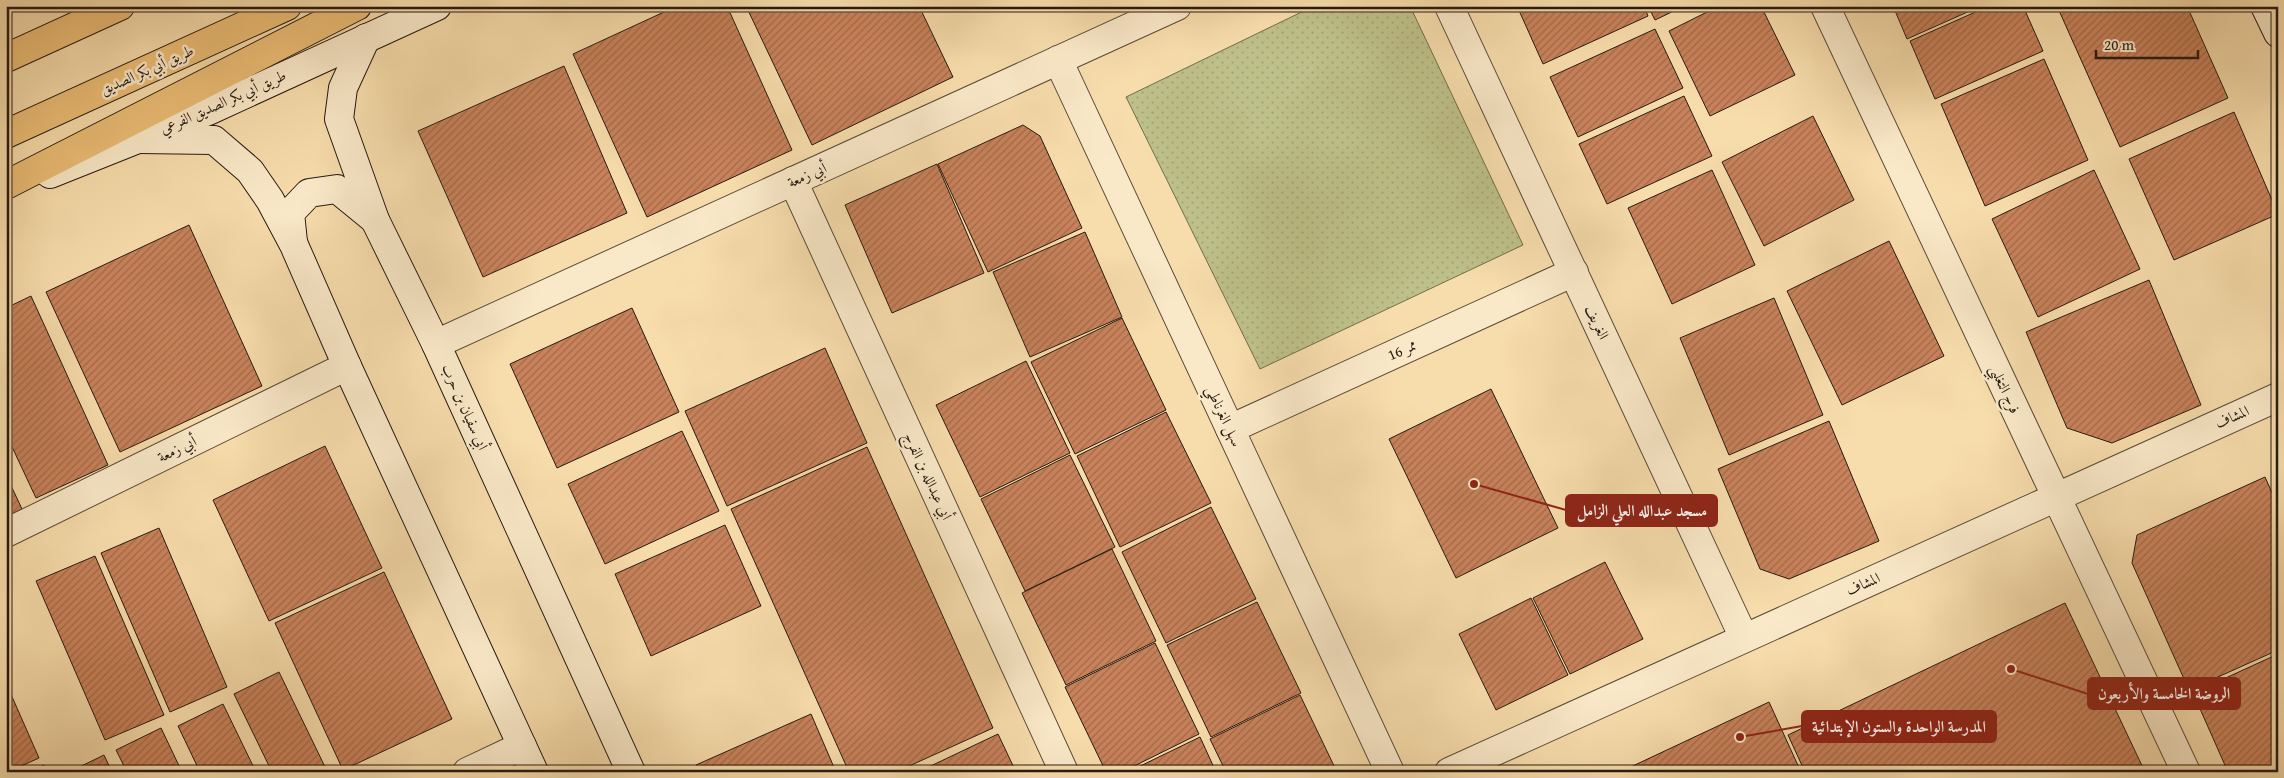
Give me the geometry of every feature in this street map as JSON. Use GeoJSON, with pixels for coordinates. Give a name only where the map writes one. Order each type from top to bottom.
{"type":"FeatureCollection","features":[{"type":"Feature","properties":{"kind":"main road"},"geometry":{"type":"LineString","coordinates":[[6,58],[120,6]]}},
{"type":"Feature","properties":{"kind":"main road","name":"طريق أبي بكر الصديق"},"geometry":{"type":"LineString","coordinates":[[6,134],[287,6]]}},
{"type":"Feature","properties":{"kind":"main road"},"geometry":{"type":"LineString","coordinates":[[6,185],[357,6]]}},
{"type":"Feature","properties":{"kind":"street","name":"طريق أبي بكر الصديق الفرعي"},"geometry":{"type":"LineString","coordinates":[[6,190],[208,111],[437,6]]}},
{"type":"Feature","properties":{"kind":"street","name":"أبي زمعة"},"geometry":{"type":"LineString","coordinates":[[436,344],[1058,60],[1150,12],[1177,6]]}},
{"type":"Feature","properties":{"kind":"street","name":"الغريف"},"geometry":{"type":"LineString","coordinates":[[1449,6],[1744,638]]}},
{"type":"Feature","properties":{"kind":"street","name":"فرج التغلبي"},"geometry":{"type":"LineString","coordinates":[[1825,6],[2186,772]]}},
{"type":"Feature","properties":{"kind":"street"},"geometry":{"type":"LineString","coordinates":[[2265,6],[2278,33]]}},
{"type":"Feature","properties":{"kind":"street","name":"أبي سفيان بن حرب"},"geometry":{"type":"LineString","coordinates":[[366,38],[343,88],[339,119],[375,220],[436,344],[631,772]]}},
{"type":"Feature","properties":{"kind":"street","name":"سهل الغرناطي"},"geometry":{"type":"LineString","coordinates":[[1058,60],[1390,772]]}},
{"type":"Feature","properties":{"kind":"street"},"geometry":{"type":"LineString","coordinates":[[139,139],[214,140],[250,171],[270,200],[294,245],[347,366],[534,772]]}},
{"type":"Feature","properties":{"kind":"street","name":"أبي عبدالله بن الفرج"},"geometry":{"type":"LineString","coordinates":[[793,181],[1064,772]]}},
{"type":"Feature","properties":{"kind":"street"},"geometry":{"type":"LineString","coordinates":[[294,245],[290,213],[309,192],[337,189],[375,220]]}},
{"type":"Feature","properties":{"kind":"street","name":"ممر 16"},"geometry":{"type":"LineString","coordinates":[[1230,429],[1574,272]]}},
{"type":"Feature","properties":{"kind":"street","name":"أبي زمعة"},"geometry":{"type":"LineString","coordinates":[[6,533],[347,366]]}},
{"type":"Feature","properties":{"kind":"street","name":"المشاف"},"geometry":{"type":"LineString","coordinates":[[1449,772],[2278,397]]}},
{"type":"Feature","properties":{"kind":"street"},"geometry":{"type":"LineString","coordinates":[[467,772],[522,746]]}},
{"type":"Feature","properties":{"kind":"green space"},"geometry":{"type":"Polygon","coordinates":[[[1314,6],[1410,6],[1523,245],[1260,369],[1126,97],[1314,6]]]}},
{"type":"Feature","properties":{"kind":"building"},"geometry":{"type":"Polygon","coordinates":[[[677,6],[727,6],[792,150],[647,217],[573,54],[677,6]]]}},
{"type":"Feature","properties":{"kind":"building"},"geometry":{"type":"Polygon","coordinates":[[[746,6],[919,6],[953,77],[812,145],[746,6]]]}},
{"type":"Feature","properties":{"kind":"building"},"geometry":{"type":"Polygon","coordinates":[[[1517,6],[1644,6],[1648,16],[1543,64],[1517,6]]]}},
{"type":"Feature","properties":{"kind":"building"},"geometry":{"type":"Polygon","coordinates":[[[1648,6],[1684,6],[1655,20],[1648,6]]]}},
{"type":"Feature","properties":{"kind":"building"},"geometry":{"type":"Polygon","coordinates":[[[1719,6],[1761,6],[1795,75],[1710,116],[1669,31],[1719,6]]]}},
{"type":"Feature","properties":{"kind":"building"},"geometry":{"type":"Polygon","coordinates":[[[1893,6],[1981,6],[1907,39],[1893,6]]]}},
{"type":"Feature","properties":{"kind":"building"},"geometry":{"type":"Polygon","coordinates":[[[1989,6],[2023,6],[2043,51],[1935,99],[1910,41],[1989,6]]]}},
{"type":"Feature","properties":{"kind":"building"},"geometry":{"type":"Polygon","coordinates":[[[2057,6],[2187,6],[2228,98],[2120,147],[2057,6]]]}},
{"type":"Feature","properties":{"kind":"building"},"geometry":{"type":"Polygon","coordinates":[[[1655,29],[1683,88],[1578,137],[1550,77],[1655,29]]]}},
{"type":"Feature","properties":{"kind":"building"},"geometry":{"type":"Polygon","coordinates":[[[2044,59],[2088,160],[1985,206],[1941,104],[2044,59]]]}},
{"type":"Feature","properties":{"kind":"building"},"geometry":{"type":"Polygon","coordinates":[[[564,66],[627,213],[483,277],[418,131],[564,66]]]}},
{"type":"Feature","properties":{"kind":"building"},"geometry":{"type":"Polygon","coordinates":[[[1684,96],[1712,156],[1607,204],[1579,144],[1684,96]]]}},
{"type":"Feature","properties":{"kind":"building"},"geometry":{"type":"Polygon","coordinates":[[[2234,112],[2278,214],[2174,260],[2129,159],[2234,112]]]}},
{"type":"Feature","properties":{"kind":"building"},"geometry":{"type":"Polygon","coordinates":[[[1813,116],[1854,200],[1764,246],[1722,162],[1813,116]]]}},
{"type":"Feature","properties":{"kind":"building"},"geometry":{"type":"Polygon","coordinates":[[[1023,125],[1040,136],[1082,228],[988,272],[938,164],[1023,125]]]}},
{"type":"Feature","properties":{"kind":"building"},"geometry":{"type":"Polygon","coordinates":[[[937,164],[984,273],[892,313],[845,205],[937,164]]]}},
{"type":"Feature","properties":{"kind":"building"},"geometry":{"type":"Polygon","coordinates":[[[1712,170],[1755,265],[1672,304],[1628,208],[1712,170]]]}},
{"type":"Feature","properties":{"kind":"building"},"geometry":{"type":"Polygon","coordinates":[[[2094,170],[2140,269],[2038,317],[1992,219],[2094,170]]]}},
{"type":"Feature","properties":{"kind":"building"},"geometry":{"type":"Polygon","coordinates":[[[189,225],[262,386],[120,452],[46,292],[189,225]]]}},
{"type":"Feature","properties":{"kind":"building"},"geometry":{"type":"Polygon","coordinates":[[[1085,232],[1122,317],[1030,357],[993,272],[1085,232]]]}},
{"type":"Feature","properties":{"kind":"building"},"geometry":{"type":"Polygon","coordinates":[[[1889,241],[1944,356],[1842,405],[1787,291],[1889,241]]]}},
{"type":"Feature","properties":{"kind":"building"},"geometry":{"type":"Polygon","coordinates":[[[2149,280],[2201,405],[2112,443],[2067,428],[2026,332],[2149,280]]]}},
{"type":"Feature","properties":{"kind":"building"},"geometry":{"type":"Polygon","coordinates":[[[31,296],[108,465],[36,498],[6,434],[6,308],[31,296]]]}},
{"type":"Feature","properties":{"kind":"building"},"geometry":{"type":"Polygon","coordinates":[[[1774,298],[1823,415],[1729,455],[1680,338],[1774,298]]]}},
{"type":"Feature","properties":{"kind":"building"},"geometry":{"type":"Polygon","coordinates":[[[632,308],[679,412],[557,468],[510,364],[632,308]]]}},
{"type":"Feature","properties":{"kind":"building"},"geometry":{"type":"Polygon","coordinates":[[[1122,318],[1166,410],[1075,454],[1031,362],[1122,318]]]}},
{"type":"Feature","properties":{"kind":"building"},"geometry":{"type":"Polygon","coordinates":[[[825,348],[867,443],[727,506],[685,411],[825,348]]]}},
{"type":"Feature","properties":{"kind":"building"},"geometry":{"type":"Polygon","coordinates":[[[1026,361],[1070,453],[980,497],[936,405],[1026,361]]]}},
{"type":"Feature","properties":{"kind":"building"},"geometry":{"type":"Polygon","coordinates":[[[1491,389],[1558,528],[1456,578],[1389,439],[1491,389]]]}},
{"type":"Feature","properties":{"kind":"building"},"geometry":{"type":"Polygon","coordinates":[[[1166,412],[1211,503],[1120,547],[1077,456],[1166,412]]]}},
{"type":"Feature","properties":{"kind":"building"},"geometry":{"type":"Polygon","coordinates":[[[1829,421],[1879,541],[1789,579],[1760,569],[1718,469],[1829,421]]]}},
{"type":"Feature","properties":{"kind":"building"},"geometry":{"type":"Polygon","coordinates":[[[682,431],[719,511],[605,564],[568,484],[682,431]]]}},
{"type":"Feature","properties":{"kind":"building"},"geometry":{"type":"Polygon","coordinates":[[[325,446],[382,568],[269,621],[213,500],[325,446]]]}},
{"type":"Feature","properties":{"kind":"building"},"geometry":{"type":"Polygon","coordinates":[[[867,447],[993,728],[896,772],[849,772],[731,509],[867,447]]]}},
{"type":"Feature","properties":{"kind":"building"},"geometry":{"type":"Polygon","coordinates":[[[1070,455],[1115,547],[1025,591],[981,499],[1070,455]]]}},
{"type":"Feature","properties":{"kind":"building"},"geometry":{"type":"Polygon","coordinates":[[[6,475],[22,509],[6,517],[6,475]]]}},
{"type":"Feature","properties":{"kind":"building"},"geometry":{"type":"Polygon","coordinates":[[[2265,477],[2278,506],[2278,650],[2189,690],[2132,563],[2137,535],[2265,477]]]}},
{"type":"Feature","properties":{"kind":"building"},"geometry":{"type":"Polygon","coordinates":[[[1211,507],[1256,599],[1166,643],[1122,552],[1211,507]]]}},
{"type":"Feature","properties":{"kind":"building"},"geometry":{"type":"Polygon","coordinates":[[[725,525],[761,606],[651,656],[615,574],[725,525]]]}},
{"type":"Feature","properties":{"kind":"building"},"geometry":{"type":"Polygon","coordinates":[[[159,528],[227,687],[170,712],[101,553],[159,528]]]}},
{"type":"Feature","properties":{"kind":"building"},"geometry":{"type":"Polygon","coordinates":[[[1112,549],[1156,641],[1066,685],[1022,593],[1112,549]]]}},
{"type":"Feature","properties":{"kind":"building"},"geometry":{"type":"Polygon","coordinates":[[[95,556],[164,715],[105,740],[36,581],[95,556]]]}},
{"type":"Feature","properties":{"kind":"building"},"geometry":{"type":"Polygon","coordinates":[[[1605,562],[1643,639],[1570,674],[1533,598],[1605,562]]]}},
{"type":"Feature","properties":{"kind":"building"},"geometry":{"type":"Polygon","coordinates":[[[384,572],[452,719],[343,770],[275,623],[384,572]]]}},
{"type":"Feature","properties":{"kind":"building"},"geometry":{"type":"Polygon","coordinates":[[[1531,598],[1568,675],[1496,710],[1459,634],[1531,598]]]}},
{"type":"Feature","properties":{"kind":"building"},"geometry":{"type":"Polygon","coordinates":[[[1257,602],[1301,693],[1211,737],[1167,645],[1257,602]]]}},
{"type":"Feature","properties":{"kind":"building"},"geometry":{"type":"Polygon","coordinates":[[[2065,603],[2145,772],[1805,772],[1788,735],[2065,603]]]}},
{"type":"Feature","properties":{"kind":"building"},"geometry":{"type":"Polygon","coordinates":[[[1155,643],[1199,734],[1122,772],[1106,772],[1065,687],[1155,643]]]}},
{"type":"Feature","properties":{"kind":"building"},"geometry":{"type":"Polygon","coordinates":[[[2278,654],[2278,772],[2228,772],[2193,693],[2278,654]]]}},
{"type":"Feature","properties":{"kind":"building"},"geometry":{"type":"Polygon","coordinates":[[[279,672],[327,771],[325,772],[272,772],[234,694],[279,672]]]}},
{"type":"Feature","properties":{"kind":"building"},"geometry":{"type":"Polygon","coordinates":[[[6,683],[39,758],[8,772],[6,772],[6,683]]]}},
{"type":"Feature","properties":{"kind":"building"},"geometry":{"type":"Polygon","coordinates":[[[1300,695],[1337,772],[1226,772],[1210,739],[1300,695]]]}},
{"type":"Feature","properties":{"kind":"building"},"geometry":{"type":"Polygon","coordinates":[[[1769,702],[1801,772],[1620,772],[1769,702]]]}},
{"type":"Feature","properties":{"kind":"building"},"geometry":{"type":"Polygon","coordinates":[[[223,704],[256,772],[200,772],[178,726],[223,704]]]}},
{"type":"Feature","properties":{"kind":"building"},"geometry":{"type":"Polygon","coordinates":[[[811,714],[836,772],[699,772],[696,765],[811,714]]]}},
{"type":"Feature","properties":{"kind":"building"},"geometry":{"type":"Polygon","coordinates":[[[161,728],[182,772],[127,772],[116,750],[161,728]]]}},
{"type":"Feature","properties":{"kind":"building"},"geometry":{"type":"Polygon","coordinates":[[[998,734],[1016,772],[918,772],[998,734]]]}},
{"type":"Feature","properties":{"kind":"building"},"geometry":{"type":"Polygon","coordinates":[[[1200,737],[1216,772],[1128,772],[1200,737]]]}},
{"type":"Feature","properties":{"kind":"building"},"geometry":{"type":"Polygon","coordinates":[[[104,755],[112,772],[69,772],[104,755]]]}},
{"type":"Feature","properties":{"kind":"building"},"geometry":{"type":"Polygon","coordinates":[[[44,765],[47,772],[28,772],[44,765]]]}},
{"type":"Feature","properties":{"kind":"place","name":"مسجد عبدالله العلي الزامل"},"geometry":{"type":"Point","coordinates":[1474,484]}},
{"type":"Feature","properties":{"kind":"place","name":"الروضة الخامسة والأربعون"},"geometry":{"type":"Point","coordinates":[2011,669]}},
{"type":"Feature","properties":{"kind":"place","name":"المدرسة الواحدة والستون الإبتدائية"},"geometry":{"type":"Point","coordinates":[1740,737]}}]}
